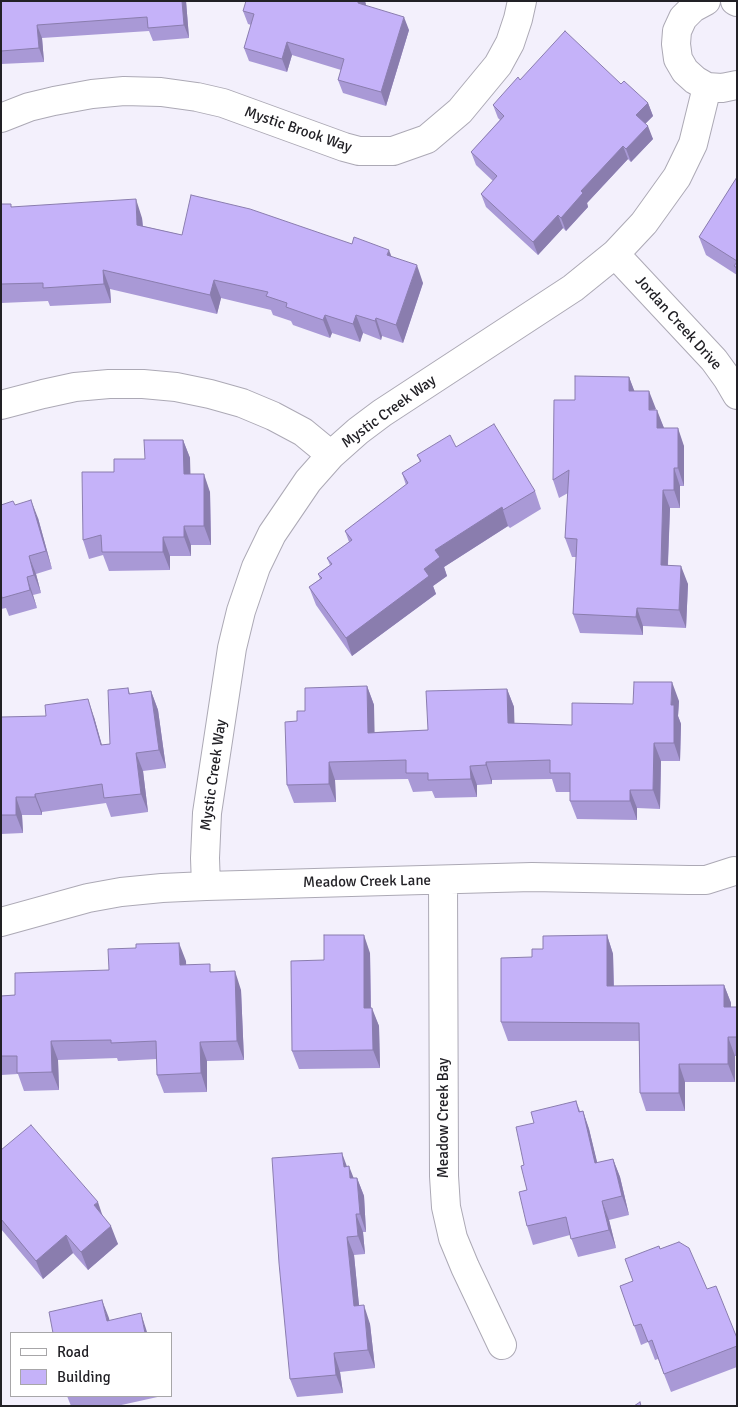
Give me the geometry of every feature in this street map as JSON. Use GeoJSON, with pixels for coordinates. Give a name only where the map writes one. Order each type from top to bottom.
{"type":"FeatureCollection","features":[{"type":"Feature","properties":{"kind":"street","name":"Mystic Brook Way"},"geometry":{"type":"LineString","coordinates":[[1,118],[29,107],[92,94],[161,92],[224,103],[359,151],[393,151],[427,139],[460,111],[498,65],[510,43],[522,1]]}},
{"type":"Feature","properties":{"kind":"street"},"geometry":{"type":"LineString","coordinates":[[706,1],[693,8],[683,18],[677,31],[678,58],[685,71],[707,87],[722,88],[737,85]]}},
{"type":"Feature","properties":{"kind":"street","name":"Mystic Creek Way"},"geometry":{"type":"LineString","coordinates":[[206,886],[207,813],[232,648],[241,611],[256,567],[272,534],[308,481],[331,455],[358,431],[382,413],[573,288],[615,254],[644,223],[677,177],[694,144],[707,87]]}},
{"type":"Feature","properties":{"kind":"street","name":"Jordan Creek Drive"},"geometry":{"type":"LineString","coordinates":[[615,254],[714,360],[728,378],[737,395]]}},
{"type":"Feature","properties":{"kind":"street"},"geometry":{"type":"LineString","coordinates":[[1,405],[75,387],[143,384],[176,387],[234,401],[273,416],[303,432],[331,455]]}},
{"type":"Feature","properties":{"kind":"street","name":"Meadow Creek Lane"},"geometry":{"type":"LineString","coordinates":[[1,922],[88,898],[121,892],[206,886],[532,877],[706,880],[736,872]]}},
{"type":"Feature","properties":{"kind":"street","name":"Meadow Creek Bay"},"geometry":{"type":"LineString","coordinates":[[444,880],[444,1166],[446,1207],[453,1238],[502,1345]]}},
{"type":"Feature","properties":{"kind":"building"},"geometry":{"type":"Polygon","coordinates":[[[1,1],[182,1],[184,25],[148,28],[147,17],[37,25],[39,48],[1,51],[1,1]]]}},
{"type":"Feature","properties":{"kind":"building"},"geometry":{"type":"Polygon","coordinates":[[[246,1],[358,1],[358,3],[404,17],[381,92],[338,80],[344,59],[287,42],[282,59],[244,48],[254,14],[243,11],[246,1]]]}},
{"type":"Feature","properties":{"kind":"building"},"geometry":{"type":"Polygon","coordinates":[[[565,31],[621,84],[624,81],[648,103],[636,115],[648,126],[626,149],[623,146],[581,191],[583,193],[561,218],[558,215],[533,242],[481,194],[497,176],[471,152],[504,116],[493,105],[518,77],[520,80],[565,31]]]}},
{"type":"Feature","properties":{"kind":"building"},"geometry":{"type":"Polygon","coordinates":[[[737,177],[737,261],[699,237],[737,177]]]}},
{"type":"Feature","properties":{"kind":"building"},"geometry":{"type":"Polygon","coordinates":[[[191,195],[250,209],[352,244],[354,237],[389,250],[387,255],[417,265],[396,325],[376,318],[375,321],[356,315],[353,324],[325,315],[323,320],[286,307],[287,303],[266,296],[268,292],[214,280],[210,295],[103,270],[104,284],[43,288],[43,283],[1,284],[1,204],[11,204],[11,207],[136,199],[137,225],[182,235],[191,195]]]}},
{"type":"Feature","properties":{"kind":"building"},"geometry":{"type":"Polygon","coordinates":[[[575,376],[629,377],[629,391],[649,391],[649,410],[657,410],[657,428],[678,428],[678,468],[674,468],[674,490],[663,490],[661,565],[681,566],[679,610],[637,608],[636,617],[573,614],[577,539],[565,538],[569,470],[553,480],[554,400],[575,400],[575,376]]]}},
{"type":"Feature","properties":{"kind":"building"},"geometry":{"type":"Polygon","coordinates":[[[494,424],[535,491],[503,510],[502,507],[435,550],[440,557],[424,569],[429,576],[346,638],[309,587],[322,578],[318,574],[332,564],[327,558],[352,540],[345,531],[408,483],[402,473],[421,461],[417,455],[450,435],[456,447],[494,424]]]}},
{"type":"Feature","properties":{"kind":"building"},"geometry":{"type":"Polygon","coordinates":[[[144,440],[183,440],[184,474],[204,474],[204,526],[184,526],[184,537],[163,537],[163,552],[102,552],[101,535],[83,540],[82,472],[114,472],[114,459],[145,459],[144,440]]]}},
{"type":"Feature","properties":{"kind":"building"},"geometry":{"type":"Polygon","coordinates":[[[31,500],[46,551],[29,556],[34,575],[27,577],[30,590],[2,598],[1,505],[13,501],[15,505],[31,500]]]}},
{"type":"Feature","properties":{"kind":"building"},"geometry":{"type":"Polygon","coordinates":[[[634,682],[672,682],[671,705],[674,705],[674,743],[654,743],[653,790],[630,790],[630,801],[570,801],[570,773],[550,773],[550,760],[486,762],[486,765],[470,766],[471,779],[428,780],[428,773],[406,773],[406,760],[329,762],[329,784],[287,785],[285,722],[297,721],[297,711],[305,711],[305,688],[367,686],[368,733],[428,730],[426,691],[507,689],[508,723],[572,725],[572,703],[633,704],[634,682]]]}},
{"type":"Feature","properties":{"kind":"building"},"geometry":{"type":"Polygon","coordinates":[[[128,688],[129,694],[151,691],[159,750],[136,753],[141,794],[104,798],[102,784],[35,794],[35,797],[16,797],[16,815],[1,815],[1,717],[46,716],[45,705],[88,699],[101,745],[110,744],[108,690],[128,688]]]}},
{"type":"Feature","properties":{"kind":"building"},"geometry":{"type":"Polygon","coordinates":[[[324,935],[364,935],[364,1008],[372,1008],[373,1050],[292,1051],[291,961],[324,960],[324,935]]]}},
{"type":"Feature","properties":{"kind":"building"},"geometry":{"type":"Polygon","coordinates":[[[607,935],[607,986],[724,985],[724,1007],[737,1007],[737,1037],[728,1037],[728,1064],[679,1064],[679,1093],[640,1093],[639,1023],[501,1022],[501,958],[532,957],[532,949],[543,949],[543,936],[607,935]]]}},
{"type":"Feature","properties":{"kind":"building"},"geometry":{"type":"Polygon","coordinates":[[[179,943],[180,965],[210,964],[210,972],[235,971],[237,1041],[200,1042],[201,1073],[157,1075],[156,1041],[111,1043],[111,1040],[51,1041],[52,1072],[17,1073],[17,1056],[1,1056],[1,996],[15,995],[15,973],[109,970],[108,949],[136,948],[136,944],[179,943]]]}},
{"type":"Feature","properties":{"kind":"building"},"geometry":{"type":"Polygon","coordinates":[[[576,1101],[579,1112],[583,1111],[595,1163],[613,1159],[622,1196],[602,1201],[609,1230],[571,1239],[566,1217],[527,1226],[519,1192],[527,1190],[521,1166],[524,1165],[516,1127],[534,1123],[531,1112],[576,1101]]]}},
{"type":"Feature","properties":{"kind":"building"},"geometry":{"type":"Polygon","coordinates":[[[31,1125],[98,1202],[94,1205],[111,1226],[81,1252],[66,1235],[36,1261],[1,1219],[1,1150],[31,1125]]]}},
{"type":"Feature","properties":{"kind":"building"},"geometry":{"type":"Polygon","coordinates":[[[342,1153],[344,1167],[349,1166],[350,1178],[357,1178],[360,1214],[356,1214],[358,1236],[347,1237],[354,1306],[364,1305],[368,1350],[334,1353],[336,1375],[290,1379],[279,1263],[272,1158],[342,1153]]]}},
{"type":"Feature","properties":{"kind":"building"},"geometry":{"type":"Polygon","coordinates":[[[679,1242],[689,1248],[707,1289],[716,1286],[737,1338],[737,1346],[664,1374],[652,1340],[648,1342],[641,1324],[634,1326],[620,1286],[633,1281],[625,1259],[659,1246],[660,1249],[679,1242]]]}},
{"type":"Feature","properties":{"kind":"building"},"geometry":{"type":"Polygon","coordinates":[[[102,1300],[107,1321],[141,1313],[145,1332],[53,1332],[49,1312],[102,1300]]]}}]}
